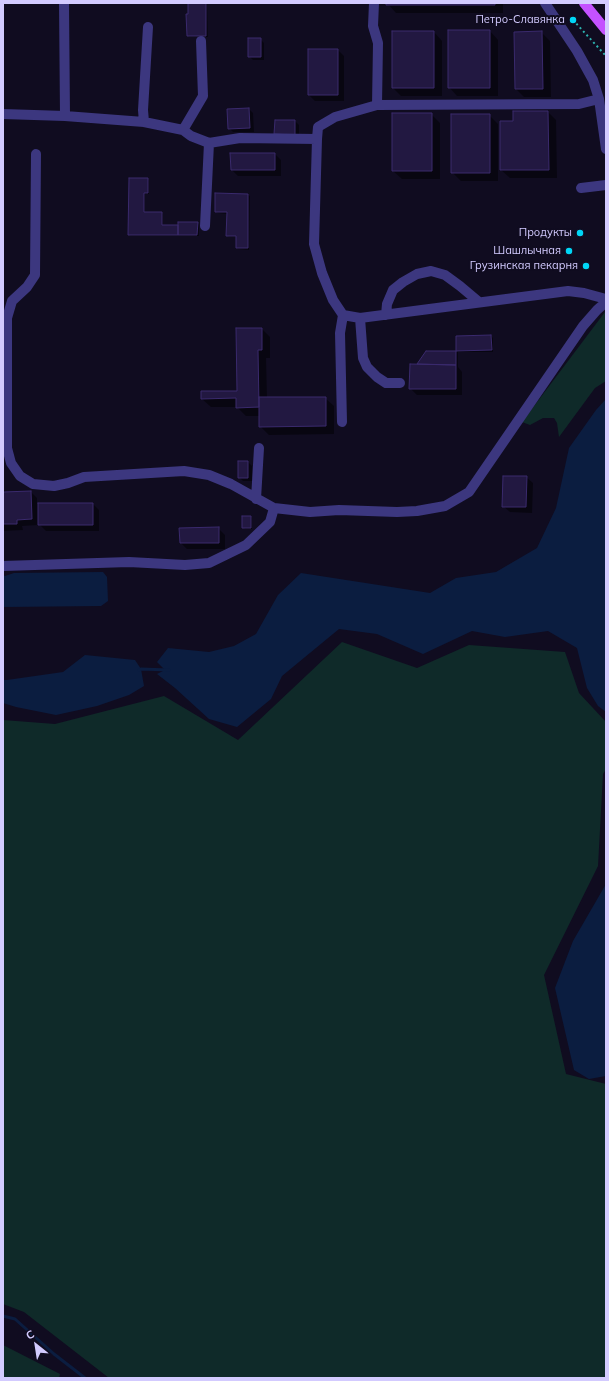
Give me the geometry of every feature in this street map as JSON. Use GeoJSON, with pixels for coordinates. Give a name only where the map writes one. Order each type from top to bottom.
{"type":"FeatureCollection","features":[{"type":"Feature","properties":{"kind":"main road"},"geometry":{"type":"LineString","coordinates":[[584,3],[606,30]]}},
{"type":"Feature","properties":{"kind":"street"},"geometry":{"type":"LineString","coordinates":[[64,3],[65,116]]}},
{"type":"Feature","properties":{"kind":"street"},"geometry":{"type":"LineString","coordinates":[[374,3],[372,26],[378,43],[377,105]]}},
{"type":"Feature","properties":{"kind":"street"},"geometry":{"type":"LineString","coordinates":[[545,3],[577,51],[590,74],[599,99],[606,149]]}},
{"type":"Feature","properties":{"kind":"street"},"geometry":{"type":"LineString","coordinates":[[144,122],[143,110],[148,27]]}},
{"type":"Feature","properties":{"kind":"street"},"geometry":{"type":"LineString","coordinates":[[183,130],[203,96],[201,41]]}},
{"type":"Feature","properties":{"kind":"street"},"geometry":{"type":"LineString","coordinates":[[342,422],[340,333],[343,315],[333,300],[322,273],[314,244],[318,127],[334,117],[377,105],[579,104],[599,99]]}},
{"type":"Feature","properties":{"kind":"street"},"geometry":{"type":"LineString","coordinates":[[3,114],[65,116],[144,122],[183,130],[191,136],[209,143],[240,138],[317,139]]}},
{"type":"Feature","properties":{"kind":"street"},"geometry":{"type":"LineString","coordinates":[[205,226],[209,143]]}},
{"type":"Feature","properties":{"kind":"street"},"geometry":{"type":"LineString","coordinates":[[36,154],[34,275],[27,288],[12,301],[7,318],[7,448],[11,463],[20,476],[33,484],[54,486],[84,477],[184,471],[209,475],[231,484],[274,508],[310,512],[339,510],[417,511],[445,506],[469,492],[583,326],[606,302]]}},
{"type":"Feature","properties":{"kind":"street"},"geometry":{"type":"LineString","coordinates":[[581,188],[606,184]]}},
{"type":"Feature","properties":{"kind":"street"},"geometry":{"type":"LineString","coordinates":[[386,315],[387,304],[393,290],[402,282],[416,274],[431,271],[445,275],[479,302]]}},
{"type":"Feature","properties":{"kind":"street"},"geometry":{"type":"LineString","coordinates":[[343,315],[360,318],[568,291],[584,293],[606,299]]}},
{"type":"Feature","properties":{"kind":"street"},"geometry":{"type":"LineString","coordinates":[[360,318],[363,358],[368,367],[376,377],[386,383],[400,383]]}},
{"type":"Feature","properties":{"kind":"street"},"geometry":{"type":"LineString","coordinates":[[256,499],[259,448]]}},
{"type":"Feature","properties":{"kind":"street"},"geometry":{"type":"LineString","coordinates":[[3,566],[129,562],[185,565],[209,563],[246,545],[270,522],[274,508]]}},
{"type":"Feature","properties":{"kind":"path"},"geometry":{"type":"LineString","coordinates":[[573,20],[606,56]]}},
{"type":"Feature","properties":{"kind":"green space"},"geometry":{"type":"Polygon","coordinates":[[[605,312],[606,381],[595,388],[559,437],[557,423],[554,418],[543,418],[530,425],[522,422],[605,312]]]}},
{"type":"Feature","properties":{"kind":"green space"},"geometry":{"type":"Polygon","coordinates":[[[342,642],[417,668],[469,645],[565,652],[579,693],[606,722],[606,769],[603,774],[598,866],[544,975],[566,1074],[606,1084],[606,1378],[109,1378],[24,1312],[3,1304],[3,720],[55,724],[164,696],[238,740],[342,642]]]}},
{"type":"Feature","properties":{"kind":"green space"},"geometry":{"type":"Polygon","coordinates":[[[3,1345],[60,1374],[59,1378],[3,1378],[3,1345]]]}},
{"type":"Feature","properties":{"kind":"water"},"geometry":{"type":"Polygon","coordinates":[[[606,399],[606,712],[598,706],[587,688],[577,648],[548,631],[505,637],[472,631],[423,654],[377,634],[339,629],[282,676],[271,699],[237,727],[209,719],[157,674],[165,670],[157,662],[168,648],[209,652],[234,646],[256,634],[278,595],[301,573],[430,593],[456,578],[496,572],[537,548],[556,508],[569,448],[596,410],[606,399]]]}},
{"type":"Feature","properties":{"kind":"water"},"geometry":{"type":"Polygon","coordinates":[[[103,572],[107,577],[108,601],[101,606],[3,607],[3,575],[5,576],[14,573],[103,572]]]}},
{"type":"Feature","properties":{"kind":"water"},"geometry":{"type":"Polygon","coordinates":[[[85,655],[135,660],[141,669],[144,686],[129,695],[97,706],[56,715],[3,703],[3,680],[63,672],[85,655]]]}},
{"type":"Feature","properties":{"kind":"water"},"geometry":{"type":"Polygon","coordinates":[[[606,884],[606,1076],[589,1079],[574,1070],[555,988],[573,941],[606,884]]]}},
{"type":"Feature","properties":{"kind":"building"},"geometry":{"type":"Polygon","coordinates":[[[188,3],[206,3],[206,36],[187,36],[186,14],[188,14],[188,3]]]}},
{"type":"Feature","properties":{"kind":"building"},"geometry":{"type":"Polygon","coordinates":[[[386,3],[495,3],[495,5],[386,5],[386,3]]]}},
{"type":"Feature","properties":{"kind":"building"},"geometry":{"type":"Polygon","coordinates":[[[448,30],[490,30],[490,88],[448,88],[448,30]]]}},
{"type":"Feature","properties":{"kind":"building"},"geometry":{"type":"Polygon","coordinates":[[[392,31],[434,31],[434,88],[392,88],[392,31]]]}},
{"type":"Feature","properties":{"kind":"building"},"geometry":{"type":"Polygon","coordinates":[[[542,31],[543,89],[515,89],[514,32],[542,31]]]}},
{"type":"Feature","properties":{"kind":"building"},"geometry":{"type":"Polygon","coordinates":[[[248,38],[261,38],[261,57],[248,57],[248,38]]]}},
{"type":"Feature","properties":{"kind":"building"},"geometry":{"type":"Polygon","coordinates":[[[308,49],[338,49],[338,95],[308,95],[308,49]]]}},
{"type":"Feature","properties":{"kind":"building"},"geometry":{"type":"Polygon","coordinates":[[[249,108],[250,128],[228,129],[227,109],[249,108]]]}},
{"type":"Feature","properties":{"kind":"building"},"geometry":{"type":"Polygon","coordinates":[[[513,111],[548,111],[549,170],[500,170],[500,121],[513,121],[513,111]]]}},
{"type":"Feature","properties":{"kind":"building"},"geometry":{"type":"Polygon","coordinates":[[[392,113],[432,113],[432,171],[392,171],[392,113]]]}},
{"type":"Feature","properties":{"kind":"building"},"geometry":{"type":"Polygon","coordinates":[[[451,114],[490,114],[490,173],[451,173],[451,114]]]}},
{"type":"Feature","properties":{"kind":"building"},"geometry":{"type":"Polygon","coordinates":[[[275,120],[295,120],[295,135],[274,134],[275,120]]]}},
{"type":"Feature","properties":{"kind":"building"},"geometry":{"type":"Polygon","coordinates":[[[230,153],[275,153],[275,170],[231,170],[230,153]]]}},
{"type":"Feature","properties":{"kind":"building"},"geometry":{"type":"Polygon","coordinates":[[[129,178],[148,178],[148,193],[144,193],[144,212],[162,212],[162,225],[178,225],[178,235],[128,235],[129,178]]]}},
{"type":"Feature","properties":{"kind":"building"},"geometry":{"type":"Polygon","coordinates":[[[215,193],[248,194],[248,248],[236,248],[236,236],[226,236],[227,212],[215,212],[215,193]]]}},
{"type":"Feature","properties":{"kind":"building"},"geometry":{"type":"Polygon","coordinates":[[[178,222],[198,222],[197,235],[178,235],[178,222]]]}},
{"type":"Feature","properties":{"kind":"building"},"geometry":{"type":"Polygon","coordinates":[[[236,328],[262,328],[262,350],[258,350],[259,407],[236,408],[236,398],[201,399],[201,391],[237,391],[236,328]]]}},
{"type":"Feature","properties":{"kind":"building"},"geometry":{"type":"Polygon","coordinates":[[[491,335],[492,350],[456,351],[456,336],[491,335]]]}},
{"type":"Feature","properties":{"kind":"building"},"geometry":{"type":"Polygon","coordinates":[[[426,351],[456,351],[456,365],[417,364],[426,351]]]}},
{"type":"Feature","properties":{"kind":"building"},"geometry":{"type":"Polygon","coordinates":[[[410,364],[456,365],[456,389],[409,389],[410,364]]]}},
{"type":"Feature","properties":{"kind":"building"},"geometry":{"type":"Polygon","coordinates":[[[259,397],[326,397],[326,426],[259,427],[259,397]]]}},
{"type":"Feature","properties":{"kind":"building"},"geometry":{"type":"Polygon","coordinates":[[[238,461],[248,461],[248,478],[238,478],[238,461]]]}},
{"type":"Feature","properties":{"kind":"building"},"geometry":{"type":"Polygon","coordinates":[[[503,476],[527,476],[526,507],[502,507],[503,476]]]}},
{"type":"Feature","properties":{"kind":"building"},"geometry":{"type":"Polygon","coordinates":[[[31,491],[32,519],[17,520],[17,524],[3,524],[3,492],[31,491]]]}},
{"type":"Feature","properties":{"kind":"building"},"geometry":{"type":"Polygon","coordinates":[[[38,503],[93,503],[93,525],[38,525],[38,503]]]}},
{"type":"Feature","properties":{"kind":"building"},"geometry":{"type":"Polygon","coordinates":[[[242,516],[251,516],[251,528],[242,528],[242,516]]]}},
{"type":"Feature","properties":{"kind":"building"},"geometry":{"type":"Polygon","coordinates":[[[219,527],[219,543],[180,543],[179,528],[219,527]]]}},
{"type":"Feature","properties":{"kind":"waterway"},"geometry":{"type":"LineString","coordinates":[[139,670],[169,670]]}},
{"type":"Feature","properties":{"kind":"waterway"},"geometry":{"type":"LineString","coordinates":[[3,1316],[15,1319],[54,1354],[85,1378]]}},
{"type":"Feature","properties":{"kind":"place","name":"Петро-Славянка"},"geometry":{"type":"Point","coordinates":[573,20]}},
{"type":"Feature","properties":{"kind":"place","name":"Продукты"},"geometry":{"type":"Point","coordinates":[580,233]}},
{"type":"Feature","properties":{"kind":"place","name":"Шашлычная"},"geometry":{"type":"Point","coordinates":[569,251]}},
{"type":"Feature","properties":{"kind":"place","name":"Грузинская пекарня"},"geometry":{"type":"Point","coordinates":[586,266]}}]}
